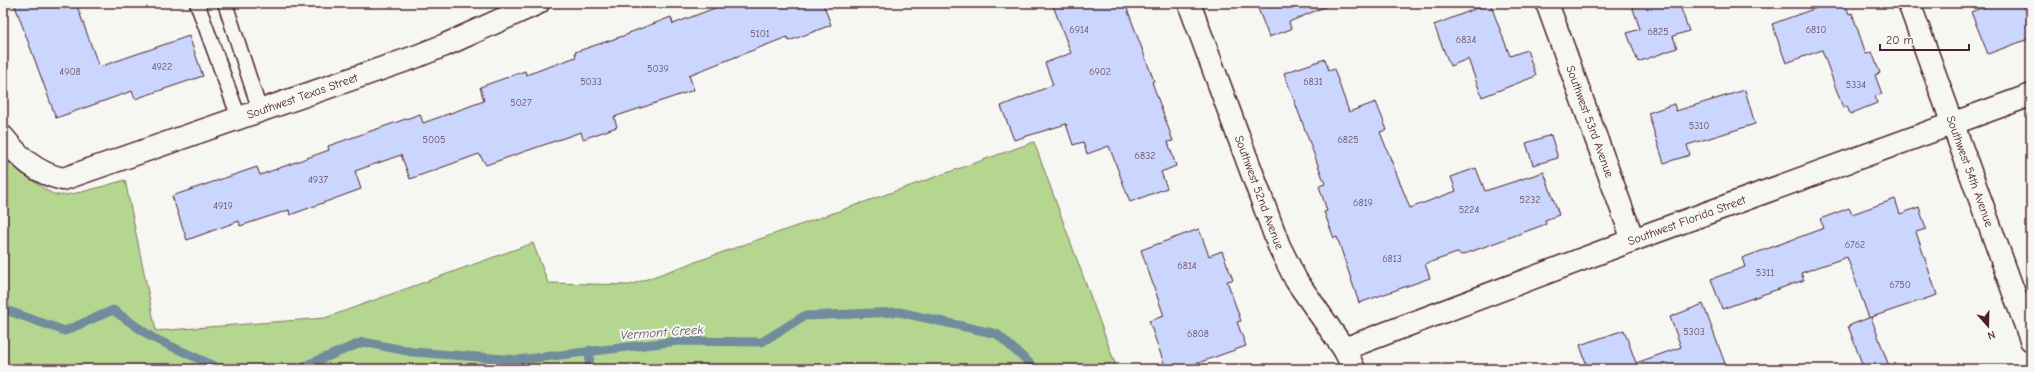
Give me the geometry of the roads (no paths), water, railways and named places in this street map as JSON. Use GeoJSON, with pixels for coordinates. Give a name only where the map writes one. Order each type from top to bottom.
{"type":"FeatureCollection","features":[{"type":"Feature","properties":{"kind":"street","name":"Southwest Texas Street"},"geometry":{"type":"LineString","coordinates":[[3,137],[29,164],[46,176],[63,179],[445,45],[538,3]]}},
{"type":"Feature","properties":{"kind":"street","name":"Southwest 52nd Avenue"},"geometry":{"type":"LineString","coordinates":[[1188,3],[1279,246],[1300,285],[1344,349],[1354,369]]}},
{"type":"Feature","properties":{"kind":"street","name":"Southwest 53rd Avenue"},"geometry":{"type":"LineString","coordinates":[[1547,3],[1633,240]]}},
{"type":"Feature","properties":{"kind":"street","name":"Southwest 54th Avenue"},"geometry":{"type":"LineString","coordinates":[[1909,3],[2031,340]]}},
{"type":"Feature","properties":{"kind":"street","name":"Southwest Florida Street"},"geometry":{"type":"LineString","coordinates":[[1344,349],[1633,240],[2031,95]]}},
{"type":"Feature","properties":{"kind":"lane"},"geometry":{"type":"LineString","coordinates":[[197,3],[239,118]]}},
{"type":"Feature","properties":{"kind":"lane"},"geometry":{"type":"LineString","coordinates":[[225,3],[260,111]]}},
{"type":"Feature","properties":{"kind":"waterway","name":"Vermont Creek"},"geometry":{"type":"LineString","coordinates":[[3,309],[65,331],[113,310],[153,338],[219,368],[232,369]]}},
{"type":"Feature","properties":{"kind":"waterway","name":"Vermont Creek"},"geometry":{"type":"LineString","coordinates":[[297,369],[363,342],[413,352],[518,360],[678,341],[762,342],[804,316],[899,312],[997,334],[1036,369]]}},
{"type":"Feature","properties":{"kind":"waterway"},"geometry":{"type":"LineString","coordinates":[[589,369],[590,350]]}}]}
